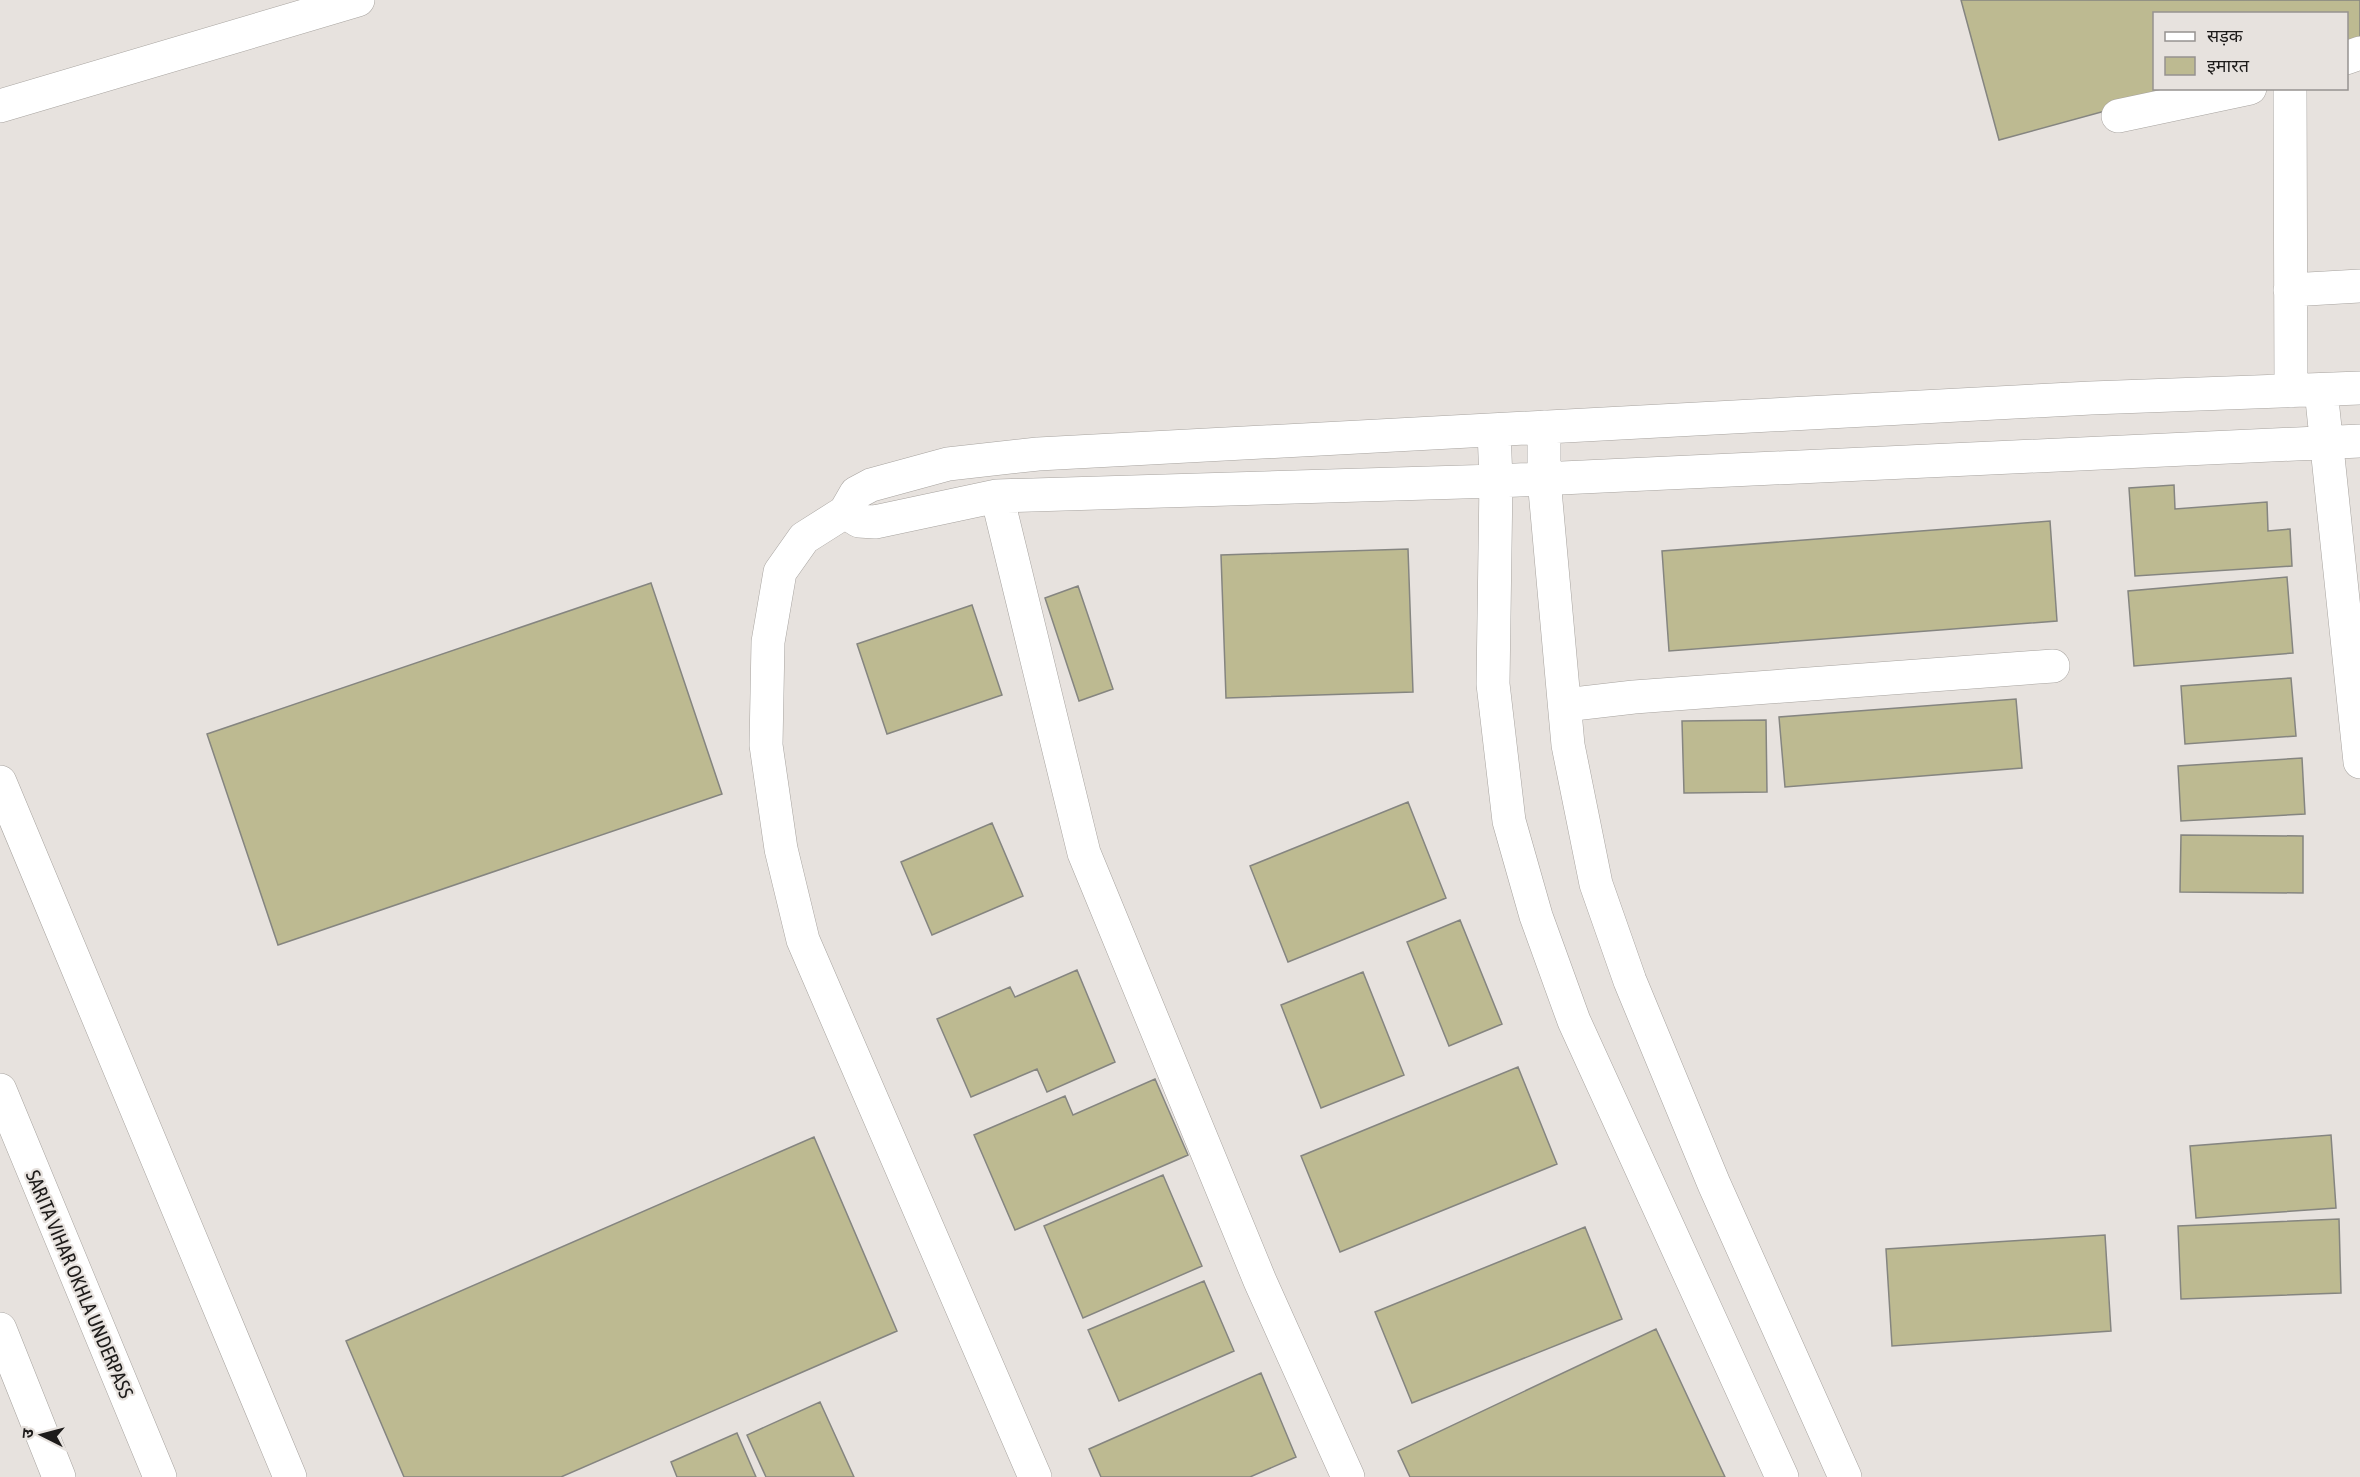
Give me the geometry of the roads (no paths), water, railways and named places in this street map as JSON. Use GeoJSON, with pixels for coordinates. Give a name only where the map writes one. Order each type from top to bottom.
{"type":"FeatureCollection","features":[{"type":"Feature","properties":{"kind":"street"},"geometry":{"type":"LineString","coordinates":[[0,106],[358,0]]}},
{"type":"Feature","properties":{"kind":"street"},"geometry":{"type":"LineString","coordinates":[[2118,117],[2241,90]]}},
{"type":"Feature","properties":{"kind":"street"},"geometry":{"type":"LineString","coordinates":[[2290,90],[2290,290],[2306,390],[2325,443],[2360,762]]}},
{"type":"Feature","properties":{"kind":"street"},"geometry":{"type":"LineString","coordinates":[[2290,290],[2360,286]]}},
{"type":"Feature","properties":{"kind":"street"},"geometry":{"type":"LineString","coordinates":[[1035,1477],[803,940],[781,849],[766,746],[768,642],[780,572],[804,538],[845,512],[856,493],[871,485],[948,464],[1050,453],[2091,398],[2360,388]]}},
{"type":"Feature","properties":{"kind":"street"},"geometry":{"type":"LineString","coordinates":[[1544,427],[1544,479],[1568,745],[1596,884],[1626,970],[1714,1184],[1845,1477]]}},
{"type":"Feature","properties":{"kind":"street"},"geometry":{"type":"LineString","coordinates":[[1494,430],[1496,481],[1492,684],[1509,821],[1533,906],[1574,1021],[1782,1477]]}},
{"type":"Feature","properties":{"kind":"street"},"geometry":{"type":"LineString","coordinates":[[845,512],[859,521],[875,522],[997,496],[1496,481],[2360,441]]}},
{"type":"Feature","properties":{"kind":"street"},"geometry":{"type":"LineString","coordinates":[[997,496],[1084,853],[1260,1281],[1348,1477]]}},
{"type":"Feature","properties":{"kind":"street"},"geometry":{"type":"LineString","coordinates":[[1564,705],[1634,697],[2054,666]]}},
{"type":"Feature","properties":{"kind":"street"},"geometry":{"type":"LineString","coordinates":[[0,782],[290,1477]]}},
{"type":"Feature","properties":{"kind":"street","name":"SARITA VIHAR OKHLA UNDERPASS"},"geometry":{"type":"LineString","coordinates":[[0,1090],[160,1477]]}},
{"type":"Feature","properties":{"kind":"street"},"geometry":{"type":"LineString","coordinates":[[0,1329],[59,1477]]}}]}
